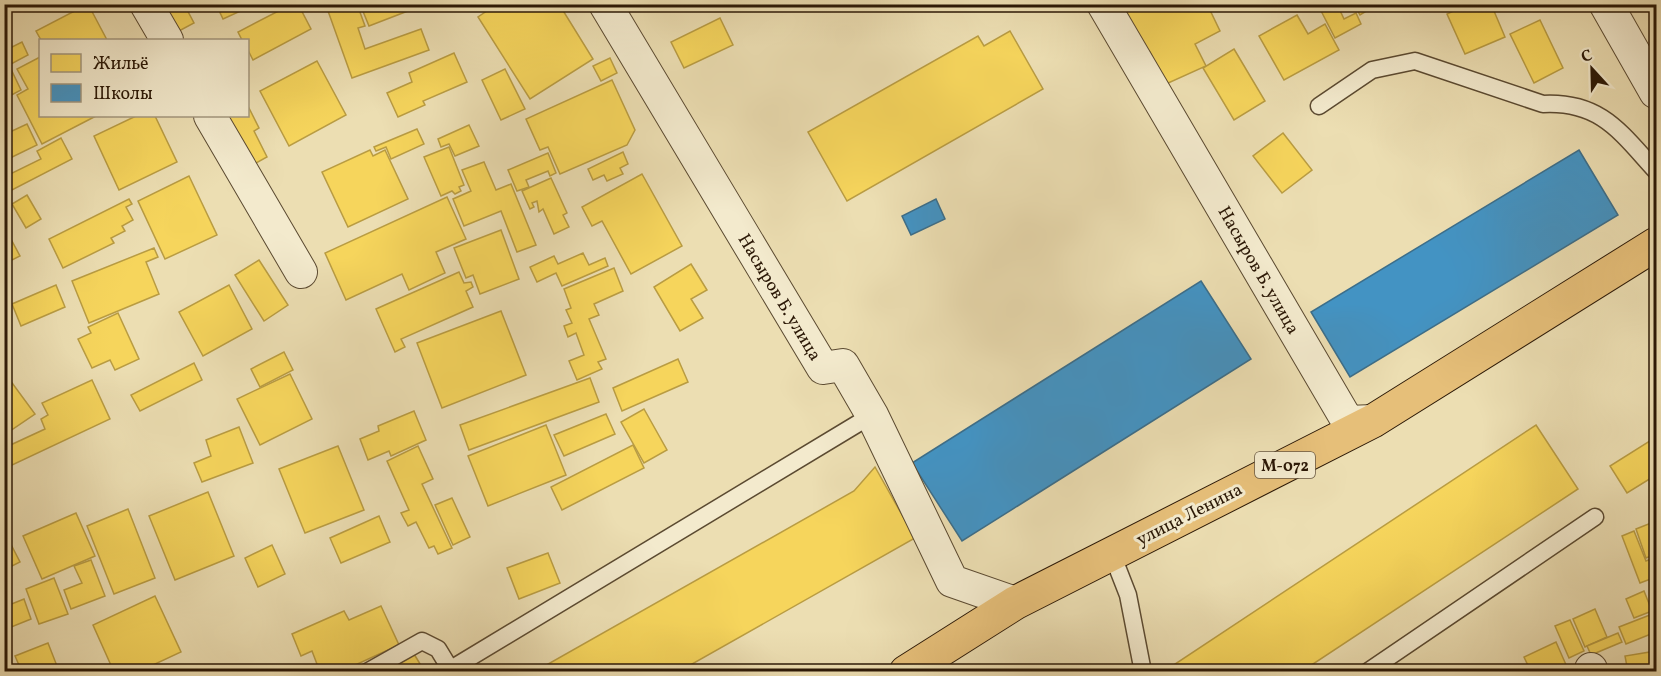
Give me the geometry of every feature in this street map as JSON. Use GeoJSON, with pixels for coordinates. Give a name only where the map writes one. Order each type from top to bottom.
{"type":"FeatureCollection","features":[{"type":"Feature","properties":{"kind":"main road","name":"улица Ленина"},"geometry":{"type":"LineString","coordinates":[[906,672],[1015,603],[1373,421],[1656,244]]}},
{"type":"Feature","properties":{"kind":"street"},"geometry":{"type":"LineString","coordinates":[[146,4],[166,39]]}},
{"type":"Feature","properties":{"kind":"street","name":"Насыров Б. улица"},"geometry":{"type":"LineString","coordinates":[[605,4],[823,368],[843,365],[872,415],[952,581],[1015,603]]}},
{"type":"Feature","properties":{"kind":"street","name":"Насыров Б. улица"},"geometry":{"type":"LineString","coordinates":[[1103,4],[1348,422],[1373,421]]}},
{"type":"Feature","properties":{"kind":"street"},"geometry":{"type":"LineString","coordinates":[[1606,4],[1656,92]]}},
{"type":"Feature","properties":{"kind":"street"},"geometry":{"type":"LineString","coordinates":[[211,117],[301,272]]}},
{"type":"Feature","properties":{"kind":"lane"},"geometry":{"type":"LineString","coordinates":[[1319,106],[1372,70],[1415,61],[1543,104],[1565,103],[1607,119],[1656,171]]}},
{"type":"Feature","properties":{"kind":"lane"},"geometry":{"type":"LineString","coordinates":[[367,672],[422,641],[438,649],[451,670],[872,415]]}},
{"type":"Feature","properties":{"kind":"lane"},"geometry":{"type":"LineString","coordinates":[[1367,672],[1595,517]]}},
{"type":"Feature","properties":{"kind":"lane"},"geometry":{"type":"LineString","coordinates":[[1112,554],[1128,595],[1143,672]]}},
{"type":"Feature","properties":{"kind":"building: Жильё"},"geometry":{"type":"Polygon","coordinates":[[[88,4],[106,39],[40,39],[36,31],[88,4]]]}},
{"type":"Feature","properties":{"kind":"building: Жильё"},"geometry":{"type":"Polygon","coordinates":[[[184,4],[194,23],[179,31],[165,5],[184,4]]]}},
{"type":"Feature","properties":{"kind":"building: Жильё"},"geometry":{"type":"Polygon","coordinates":[[[216,4],[256,4],[223,19],[216,4]]]}},
{"type":"Feature","properties":{"kind":"building: Жильё"},"geometry":{"type":"Polygon","coordinates":[[[292,4],[298,4],[311,29],[253,60],[249,52],[249,39],[242,39],[238,32],[292,4]]]}},
{"type":"Feature","properties":{"kind":"building: Жильё"},"geometry":{"type":"Polygon","coordinates":[[[347,4],[357,4],[365,26],[358,28],[365,49],[421,29],[429,50],[352,78],[328,11],[347,4]]]}},
{"type":"Feature","properties":{"kind":"building: Жильё"},"geometry":{"type":"Polygon","coordinates":[[[360,4],[411,4],[413,9],[369,26],[360,4]]]}},
{"type":"Feature","properties":{"kind":"building: Жильё"},"geometry":{"type":"Polygon","coordinates":[[[493,4],[559,4],[593,59],[530,99],[478,17],[494,6],[493,4]]]}},
{"type":"Feature","properties":{"kind":"building: Жильё"},"geometry":{"type":"Polygon","coordinates":[[[1126,4],[1207,4],[1220,31],[1195,44],[1206,66],[1166,84],[1150,52],[1143,55],[1120,7],[1126,4]]]}},
{"type":"Feature","properties":{"kind":"building: Жильё"},"geometry":{"type":"Polygon","coordinates":[[[1337,4],[1344,19],[1356,13],[1361,24],[1335,38],[1318,5],[1337,4]]]}},
{"type":"Feature","properties":{"kind":"building: Жильё"},"geometry":{"type":"Polygon","coordinates":[[[1354,4],[1378,4],[1360,15],[1354,4]]]}},
{"type":"Feature","properties":{"kind":"building: Жильё"},"geometry":{"type":"Polygon","coordinates":[[[1468,4],[1491,4],[1505,37],[1465,54],[1447,14],[1468,4]]]}},
{"type":"Feature","properties":{"kind":"building: Жильё"},"geometry":{"type":"Polygon","coordinates":[[[1297,15],[1308,34],[1325,24],[1339,50],[1284,80],[1259,36],[1297,15]]]}},
{"type":"Feature","properties":{"kind":"building: Жильё"},"geometry":{"type":"Polygon","coordinates":[[[720,18],[733,45],[684,68],[671,42],[720,18]]]}},
{"type":"Feature","properties":{"kind":"building: Жильё"},"geometry":{"type":"Polygon","coordinates":[[[1540,20],[1563,68],[1534,83],[1510,34],[1540,20]]]}},
{"type":"Feature","properties":{"kind":"building: Жильё"},"geometry":{"type":"Polygon","coordinates":[[[1010,31],[1043,89],[847,201],[808,132],[978,36],[984,46],[1010,31]]]}},
{"type":"Feature","properties":{"kind":"building: Жильё"},"geometry":{"type":"Polygon","coordinates":[[[22,42],[28,55],[9,65],[21,90],[4,99],[4,51],[22,42]]]}},
{"type":"Feature","properties":{"kind":"building: Жильё"},"geometry":{"type":"Polygon","coordinates":[[[1234,49],[1265,101],[1234,120],[1203,68],[1234,49]]]}},
{"type":"Feature","properties":{"kind":"building: Жильё"},"geometry":{"type":"Polygon","coordinates":[[[454,53],[467,82],[423,101],[425,105],[398,117],[387,93],[412,82],[409,73],[454,53]]]}},
{"type":"Feature","properties":{"kind":"building: Жильё"},"geometry":{"type":"Polygon","coordinates":[[[39,58],[39,117],[94,117],[42,144],[17,95],[28,89],[17,69],[39,58]]]}},
{"type":"Feature","properties":{"kind":"building: Жильё"},"geometry":{"type":"Polygon","coordinates":[[[610,58],[617,73],[601,81],[593,66],[610,58]]]}},
{"type":"Feature","properties":{"kind":"building: Жильё"},"geometry":{"type":"Polygon","coordinates":[[[317,61],[346,115],[289,146],[260,91],[317,61]]]}},
{"type":"Feature","properties":{"kind":"building: Жильё"},"geometry":{"type":"Polygon","coordinates":[[[505,69],[525,109],[501,120],[482,80],[505,69]]]}},
{"type":"Feature","properties":{"kind":"building: Жильё"},"geometry":{"type":"Polygon","coordinates":[[[612,80],[635,130],[627,145],[560,174],[548,147],[540,150],[526,119],[612,80]]]}},
{"type":"Feature","properties":{"kind":"building: Жильё"},"geometry":{"type":"Polygon","coordinates":[[[249,108],[259,128],[254,131],[267,157],[247,168],[221,120],[227,117],[249,117],[249,108]]]}},
{"type":"Feature","properties":{"kind":"building: Жильё"},"geometry":{"type":"Polygon","coordinates":[[[134,117],[155,117],[177,162],[119,190],[94,136],[134,117]]]}},
{"type":"Feature","properties":{"kind":"building: Жильё"},"geometry":{"type":"Polygon","coordinates":[[[4,120],[10,132],[27,124],[37,145],[4,161],[4,120]]]}},
{"type":"Feature","properties":{"kind":"building: Жильё"},"geometry":{"type":"Polygon","coordinates":[[[469,125],[479,146],[455,156],[449,144],[441,147],[438,139],[469,125]]]}},
{"type":"Feature","properties":{"kind":"building: Жильё"},"geometry":{"type":"Polygon","coordinates":[[[417,129],[424,144],[391,159],[386,147],[376,151],[374,147],[417,129]]]}},
{"type":"Feature","properties":{"kind":"building: Жильё"},"geometry":{"type":"Polygon","coordinates":[[[1283,133],[1312,170],[1282,193],[1253,156],[1283,133]]]}},
{"type":"Feature","properties":{"kind":"building: Жильё"},"geometry":{"type":"Polygon","coordinates":[[[61,138],[72,159],[10,191],[4,177],[41,159],[37,151],[61,138]]]}},
{"type":"Feature","properties":{"kind":"building: Жильё"},"geometry":{"type":"Polygon","coordinates":[[[449,147],[464,185],[459,187],[461,191],[455,194],[452,191],[441,196],[424,157],[449,147]]]}},
{"type":"Feature","properties":{"kind":"building: Жильё"},"geometry":{"type":"Polygon","coordinates":[[[370,150],[373,156],[385,150],[408,199],[348,227],[322,172],[370,150]]]}},
{"type":"Feature","properties":{"kind":"building: Жильё"},"geometry":{"type":"Polygon","coordinates":[[[623,152],[628,164],[620,168],[623,174],[607,181],[604,175],[593,180],[588,169],[623,152]]]}},
{"type":"Feature","properties":{"kind":"building: Жильё"},"geometry":{"type":"Polygon","coordinates":[[[548,153],[556,173],[550,176],[548,171],[526,180],[529,187],[517,191],[508,170],[548,153]]]}},
{"type":"Feature","properties":{"kind":"building: Жильё"},"geometry":{"type":"Polygon","coordinates":[[[484,162],[496,190],[511,184],[536,245],[517,252],[501,211],[464,226],[453,199],[471,191],[462,170],[484,162]]]}},
{"type":"Feature","properties":{"kind":"building: Жильё"},"geometry":{"type":"Polygon","coordinates":[[[642,174],[682,246],[631,274],[602,221],[592,226],[582,207],[642,174]]]}},
{"type":"Feature","properties":{"kind":"building: Жильё"},"geometry":{"type":"Polygon","coordinates":[[[189,176],[217,235],[165,259],[138,201],[189,176]]]}},
{"type":"Feature","properties":{"kind":"building: Жильё"},"geometry":{"type":"Polygon","coordinates":[[[551,178],[567,213],[563,215],[569,227],[554,234],[543,209],[539,212],[537,201],[532,203],[534,207],[530,209],[522,191],[551,178]]]}},
{"type":"Feature","properties":{"kind":"building: Жильё"},"geometry":{"type":"Polygon","coordinates":[[[27,195],[41,219],[26,228],[12,204],[27,195]]]}},
{"type":"Feature","properties":{"kind":"building: Жильё"},"geometry":{"type":"Polygon","coordinates":[[[447,197],[466,239],[436,252],[445,273],[409,290],[402,274],[346,300],[325,253],[447,197]]]}},
{"type":"Feature","properties":{"kind":"building: Жильё"},"geometry":{"type":"Polygon","coordinates":[[[129,199],[132,204],[126,207],[133,220],[122,226],[125,231],[111,238],[114,243],[63,268],[49,239],[129,199]]]}},
{"type":"Feature","properties":{"kind":"building: Жильё"},"geometry":{"type":"Polygon","coordinates":[[[4,226],[20,256],[4,264],[4,226]]]}},
{"type":"Feature","properties":{"kind":"building: Жильё"},"geometry":{"type":"Polygon","coordinates":[[[501,230],[519,279],[480,294],[473,275],[466,278],[454,248],[501,230]]]}},
{"type":"Feature","properties":{"kind":"building: Жильё"},"geometry":{"type":"Polygon","coordinates":[[[154,248],[158,257],[146,262],[159,294],[89,323],[72,281],[154,248]]]}},
{"type":"Feature","properties":{"kind":"building: Жильё"},"geometry":{"type":"Polygon","coordinates":[[[583,253],[589,265],[605,258],[608,266],[562,286],[556,273],[537,282],[530,267],[554,256],[558,264],[583,253]]]}},
{"type":"Feature","properties":{"kind":"building: Жильё"},"geometry":{"type":"Polygon","coordinates":[[[259,260],[288,305],[264,321],[235,275],[259,260]]]}},
{"type":"Feature","properties":{"kind":"building: Жильё"},"geometry":{"type":"Polygon","coordinates":[[[691,264],[707,290],[691,299],[703,318],[680,331],[654,287],[691,264]]]}},
{"type":"Feature","properties":{"kind":"building: Жильё"},"geometry":{"type":"Polygon","coordinates":[[[614,268],[623,291],[594,304],[599,315],[589,319],[606,359],[598,362],[602,369],[577,380],[569,361],[584,355],[576,333],[568,337],[564,326],[572,323],[566,310],[571,308],[564,289],[614,268]]]}},
{"type":"Feature","properties":{"kind":"building: Жильё"},"geometry":{"type":"Polygon","coordinates":[[[459,272],[464,283],[471,282],[473,287],[466,291],[473,307],[401,339],[405,347],[395,352],[376,309],[459,272]]]}},
{"type":"Feature","properties":{"kind":"building: Жильё"},"geometry":{"type":"Polygon","coordinates":[[[56,285],[65,307],[21,326],[12,304],[56,285]]]}},
{"type":"Feature","properties":{"kind":"building: Жильё"},"geometry":{"type":"Polygon","coordinates":[[[229,285],[252,329],[203,356],[179,312],[229,285]]]}},
{"type":"Feature","properties":{"kind":"building: Жильё"},"geometry":{"type":"Polygon","coordinates":[[[501,311],[526,375],[442,408],[417,343],[501,311]]]}},
{"type":"Feature","properties":{"kind":"building: Жильё"},"geometry":{"type":"Polygon","coordinates":[[[118,313],[139,359],[115,370],[110,360],[92,368],[78,339],[91,333],[88,327],[118,313]]]}},
{"type":"Feature","properties":{"kind":"building: Жильё"},"geometry":{"type":"Polygon","coordinates":[[[284,352],[293,370],[260,387],[251,369],[284,352]]]}},
{"type":"Feature","properties":{"kind":"building: Жильё"},"geometry":{"type":"Polygon","coordinates":[[[678,359],[688,382],[622,411],[613,388],[678,359]]]}},
{"type":"Feature","properties":{"kind":"building: Жильё"},"geometry":{"type":"Polygon","coordinates":[[[194,363],[202,380],[140,411],[131,395],[194,363]]]}},
{"type":"Feature","properties":{"kind":"building: Жильё"},"geometry":{"type":"Polygon","coordinates":[[[290,374],[312,419],[260,445],[237,399],[290,374]]]}},
{"type":"Feature","properties":{"kind":"building: Жильё"},"geometry":{"type":"Polygon","coordinates":[[[7,376],[35,414],[4,435],[4,378],[7,376]]]}},
{"type":"Feature","properties":{"kind":"building: Жильё"},"geometry":{"type":"Polygon","coordinates":[[[590,378],[599,402],[469,450],[460,425],[590,378]]]}},
{"type":"Feature","properties":{"kind":"building: Жильё"},"geometry":{"type":"Polygon","coordinates":[[[92,380],[110,419],[10,466],[4,448],[45,429],[41,419],[48,415],[42,403],[92,380]]]}},
{"type":"Feature","properties":{"kind":"building: Жильё"},"geometry":{"type":"Polygon","coordinates":[[[644,409],[667,450],[644,463],[621,422],[644,409]]]}},
{"type":"Feature","properties":{"kind":"building: Жильё"},"geometry":{"type":"Polygon","coordinates":[[[414,411],[426,440],[391,456],[389,451],[368,460],[360,439],[379,431],[378,426],[414,411]]]}},
{"type":"Feature","properties":{"kind":"building: Жильё"},"geometry":{"type":"Polygon","coordinates":[[[606,414],[615,434],[564,456],[554,435],[606,414]]]}},
{"type":"Feature","properties":{"kind":"building: Жильё"},"geometry":{"type":"Polygon","coordinates":[[[546,425],[566,475],[488,506],[468,456],[546,425]]]}},
{"type":"Feature","properties":{"kind":"building: Жильё"},"geometry":{"type":"Polygon","coordinates":[[[1536,425],[1578,489],[1301,672],[1163,672],[1536,425]]]}},
{"type":"Feature","properties":{"kind":"building: Жильё"},"geometry":{"type":"Polygon","coordinates":[[[239,427],[253,463],[202,482],[194,463],[211,456],[206,440],[239,427]]]}},
{"type":"Feature","properties":{"kind":"building: Жильё"},"geometry":{"type":"Polygon","coordinates":[[[1656,437],[1656,475],[1627,493],[1610,466],[1656,437]]]}},
{"type":"Feature","properties":{"kind":"building: Жильё"},"geometry":{"type":"Polygon","coordinates":[[[633,445],[644,468],[562,510],[551,487],[633,445]]]}},
{"type":"Feature","properties":{"kind":"building: Жильё"},"geometry":{"type":"Polygon","coordinates":[[[338,446],[364,510],[305,533],[279,469],[338,446]]]}},
{"type":"Feature","properties":{"kind":"building: Жильё"},"geometry":{"type":"Polygon","coordinates":[[[418,446],[433,479],[422,484],[452,548],[438,554],[434,546],[429,548],[416,522],[408,526],[401,513],[409,510],[387,461],[418,446]]]}},
{"type":"Feature","properties":{"kind":"building: Жильё"},"geometry":{"type":"Polygon","coordinates":[[[875,467],[915,538],[678,672],[534,672],[854,491],[875,467]]]}},
{"type":"Feature","properties":{"kind":"building: Жильё"},"geometry":{"type":"Polygon","coordinates":[[[208,492],[234,556],[175,580],[149,516],[208,492]]]}},
{"type":"Feature","properties":{"kind":"building: Жильё"},"geometry":{"type":"Polygon","coordinates":[[[452,498],[470,537],[453,545],[435,505],[452,498]]]}},
{"type":"Feature","properties":{"kind":"building: Жильё"},"geometry":{"type":"Polygon","coordinates":[[[128,509],[155,578],[114,594],[87,526],[128,509]]]}},
{"type":"Feature","properties":{"kind":"building: Жильё"},"geometry":{"type":"Polygon","coordinates":[[[76,513],[95,556],[42,579],[23,536],[76,513]]]}},
{"type":"Feature","properties":{"kind":"building: Жильё"},"geometry":{"type":"Polygon","coordinates":[[[379,516],[390,542],[341,563],[330,538],[379,516]]]}},
{"type":"Feature","properties":{"kind":"building: Жильё"},"geometry":{"type":"Polygon","coordinates":[[[1656,521],[1656,554],[1646,558],[1636,529],[1656,521]]]}},
{"type":"Feature","properties":{"kind":"building: Жильё"},"geometry":{"type":"Polygon","coordinates":[[[4,531],[20,562],[4,570],[4,531]]]}},
{"type":"Feature","properties":{"kind":"building: Жильё"},"geometry":{"type":"Polygon","coordinates":[[[1634,531],[1646,561],[1656,557],[1656,577],[1640,583],[1622,536],[1634,531]]]}},
{"type":"Feature","properties":{"kind":"building: Жильё"},"geometry":{"type":"Polygon","coordinates":[[[272,545],[285,574],[258,587],[245,558],[272,545]]]}},
{"type":"Feature","properties":{"kind":"building: Жильё"},"geometry":{"type":"Polygon","coordinates":[[[548,553],[560,583],[519,599],[507,568],[548,553]]]}},
{"type":"Feature","properties":{"kind":"building: Жильё"},"geometry":{"type":"Polygon","coordinates":[[[91,560],[105,596],[71,609],[64,590],[82,583],[74,566],[91,560]]]}},
{"type":"Feature","properties":{"kind":"building: Жильё"},"geometry":{"type":"Polygon","coordinates":[[[54,578],[68,614],[39,624],[26,589],[54,578]]]}},
{"type":"Feature","properties":{"kind":"building: Жильё"},"geometry":{"type":"Polygon","coordinates":[[[1644,591],[1652,611],[1634,618],[1626,599],[1644,591]]]}},
{"type":"Feature","properties":{"kind":"building: Жильё"},"geometry":{"type":"Polygon","coordinates":[[[155,596],[181,652],[138,672],[114,672],[93,625],[155,596]]]}},
{"type":"Feature","properties":{"kind":"building: Жильё"},"geometry":{"type":"Polygon","coordinates":[[[24,599],[31,619],[4,630],[4,607],[24,599]]]}},
{"type":"Feature","properties":{"kind":"building: Жильё"},"geometry":{"type":"Polygon","coordinates":[[[1656,605],[1656,632],[1626,644],[1619,627],[1655,613],[1653,607],[1656,605]]]}},
{"type":"Feature","properties":{"kind":"building: Жильё"},"geometry":{"type":"Polygon","coordinates":[[[381,606],[399,645],[340,672],[320,672],[312,651],[301,656],[292,634],[344,611],[349,620],[381,606]]]}},
{"type":"Feature","properties":{"kind":"building: Жильё"},"geometry":{"type":"Polygon","coordinates":[[[1595,609],[1607,637],[1585,647],[1573,619],[1595,609]]]}},
{"type":"Feature","properties":{"kind":"building: Жильё"},"geometry":{"type":"Polygon","coordinates":[[[1570,620],[1584,651],[1569,658],[1555,626],[1570,620]]]}},
{"type":"Feature","properties":{"kind":"building: Жильё"},"geometry":{"type":"Polygon","coordinates":[[[1618,633],[1622,642],[1591,655],[1587,646],[1618,633]]]}},
{"type":"Feature","properties":{"kind":"building: Жильё"},"geometry":{"type":"Polygon","coordinates":[[[1556,642],[1567,667],[1556,672],[1531,672],[1524,657],[1556,642]]]}},
{"type":"Feature","properties":{"kind":"building: Жильё"},"geometry":{"type":"Polygon","coordinates":[[[48,643],[57,666],[42,672],[22,672],[15,656],[48,643]]]}},
{"type":"Feature","properties":{"kind":"building: Жильё"},"geometry":{"type":"Polygon","coordinates":[[[1656,651],[1656,672],[1628,672],[1625,656],[1656,651]]]}},
{"type":"Feature","properties":{"kind":"building: Жильё"},"geometry":{"type":"Polygon","coordinates":[[[414,654],[425,672],[386,672],[414,654]]]}},
{"type":"Feature","properties":{"kind":"building: Школы"},"geometry":{"type":"Polygon","coordinates":[[[1579,150],[1618,215],[1350,377],[1311,312],[1579,150]]]}},
{"type":"Feature","properties":{"kind":"building: Школы"},"geometry":{"type":"Polygon","coordinates":[[[936,199],[945,219],[911,235],[902,216],[936,199]]]}},
{"type":"Feature","properties":{"kind":"building: Школы"},"geometry":{"type":"Polygon","coordinates":[[[1201,281],[1251,359],[962,541],[912,463],[1201,281]]]}}]}
